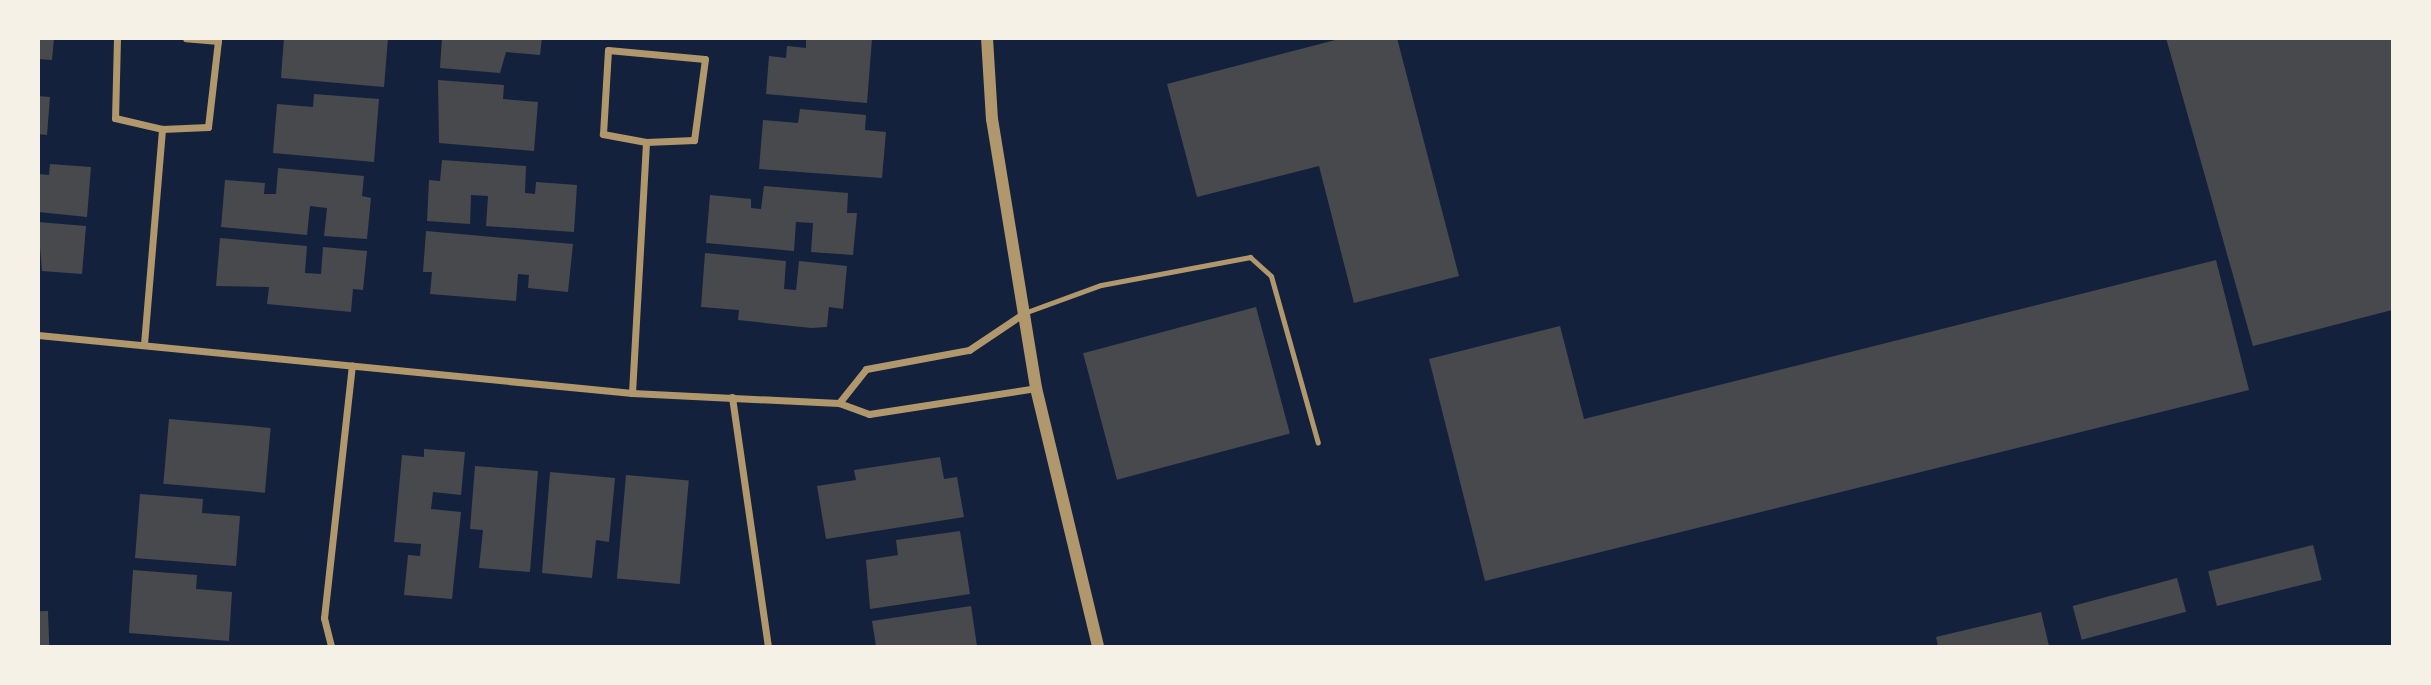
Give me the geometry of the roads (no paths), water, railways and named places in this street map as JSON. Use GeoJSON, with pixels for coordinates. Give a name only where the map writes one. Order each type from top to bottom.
{"type":"FeatureCollection","features":[{"type":"Feature","properties":{"kind":"street"},"geometry":{"type":"LineString","coordinates":[[117,38],[115,118],[162,129],[208,127],[218,41],[187,38]]}},
{"type":"Feature","properties":{"kind":"street"},"geometry":{"type":"LineString","coordinates":[[987,38],[992,119],[1036,388],[1098,646]]}},
{"type":"Feature","properties":{"kind":"street"},"geometry":{"type":"LineString","coordinates":[[608,50],[705,59],[694,140],[646,142],[603,134],[608,50]]}},
{"type":"Feature","properties":{"kind":"street"},"geometry":{"type":"LineString","coordinates":[[144,344],[162,129]]}},
{"type":"Feature","properties":{"kind":"street"},"geometry":{"type":"LineString","coordinates":[[632,393],[646,142]]}},
{"type":"Feature","properties":{"kind":"street"},"geometry":{"type":"LineString","coordinates":[[839,403],[866,369],[970,350],[1024,313]]}},
{"type":"Feature","properties":{"kind":"street"},"geometry":{"type":"LineString","coordinates":[[38,335],[632,393],[839,403],[869,414],[1036,388]]}},
{"type":"Feature","properties":{"kind":"street"},"geometry":{"type":"LineString","coordinates":[[331,646],[324,618],[352,366]]}},
{"type":"Feature","properties":{"kind":"street"},"geometry":{"type":"LineString","coordinates":[[732,397],[768,646]]}},
{"type":"Feature","properties":{"kind":"lane"},"geometry":{"type":"LineString","coordinates":[[1024,313],[1101,285],[1250,257],[1271,276],[1318,443]]}}]}
